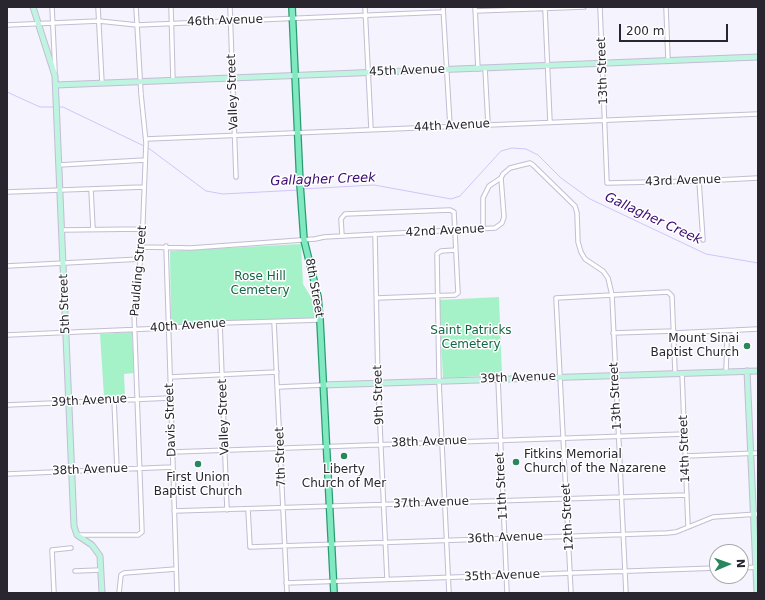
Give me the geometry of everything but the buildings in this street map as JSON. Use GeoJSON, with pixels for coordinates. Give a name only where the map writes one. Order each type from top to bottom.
{"type":"FeatureCollection","features":[{"type":"Feature","properties":{"kind":"main road","name":"8th Street"},"geometry":{"type":"LineString","coordinates":[[292,7],[304,240],[318,297],[320,320],[334,593]]}},
{"type":"Feature","properties":{"kind":"street","name":"5th Street"},"geometry":{"type":"LineString","coordinates":[[33,7],[55,76],[56,85],[74,526],[77,535]]}},
{"type":"Feature","properties":{"kind":"street"},"geometry":{"type":"LineString","coordinates":[[52,7],[55,76]]}},
{"type":"Feature","properties":{"kind":"street"},"geometry":{"type":"LineString","coordinates":[[98,7],[102,83]]}},
{"type":"Feature","properties":{"kind":"street","name":"Paulding Street"},"geometry":{"type":"LineString","coordinates":[[77,535],[141,534],[134,312],[142,247],[146,141],[140,82],[136,7]]}},
{"type":"Feature","properties":{"kind":"street"},"geometry":{"type":"LineString","coordinates":[[171,7],[174,81]]}},
{"type":"Feature","properties":{"kind":"street","name":"Valley Street"},"geometry":{"type":"LineString","coordinates":[[230,7],[236,177]]}},
{"type":"Feature","properties":{"kind":"street"},"geometry":{"type":"LineString","coordinates":[[365,7],[371,129]]}},
{"type":"Feature","properties":{"kind":"street"},"geometry":{"type":"LineString","coordinates":[[443,7],[450,126]]}},
{"type":"Feature","properties":{"kind":"street"},"geometry":{"type":"LineString","coordinates":[[478,69],[475,9],[545,9],[584,7]]}},
{"type":"Feature","properties":{"kind":"street","name":"13th Street"},"geometry":{"type":"LineString","coordinates":[[600,7],[607,183]]}},
{"type":"Feature","properties":{"kind":"street"},"geometry":{"type":"LineString","coordinates":[[666,7],[668,60]]}},
{"type":"Feature","properties":{"kind":"street"},"geometry":{"type":"LineString","coordinates":[[545,9],[550,122]]}},
{"type":"Feature","properties":{"kind":"street","name":"46th Avenue"},"geometry":{"type":"LineString","coordinates":[[7,25],[99,20],[137,25],[443,12]]}},
{"type":"Feature","properties":{"kind":"street","name":"45th Avenue"},"geometry":{"type":"LineString","coordinates":[[56,85],[758,57]]}},
{"type":"Feature","properties":{"kind":"street"},"geometry":{"type":"LineString","coordinates":[[485,68],[488,124]]}},
{"type":"Feature","properties":{"kind":"street","name":"44th Avenue"},"geometry":{"type":"LineString","coordinates":[[146,141],[298,132],[758,114]]}},
{"type":"Feature","properties":{"kind":"street"},"geometry":{"type":"LineString","coordinates":[[59,165],[145,160]]}},
{"type":"Feature","properties":{"kind":"street"},"geometry":{"type":"LineString","coordinates":[[483,229],[483,198],[489,186],[501,178],[510,168],[530,163],[557,186],[576,209],[578,242],[581,252],[585,259],[604,271],[608,278],[612,295],[668,292],[672,296],[675,372]]}},
{"type":"Feature","properties":{"kind":"street","name":"42nd Avenue"},"geometry":{"type":"LineString","coordinates":[[142,247],[166,246],[191,248],[342,236],[456,231],[499,227],[503,221],[501,178]]}},
{"type":"Feature","properties":{"kind":"street","name":"43rd Avenue"},"geometry":{"type":"LineString","coordinates":[[607,183],[758,178]]}},
{"type":"Feature","properties":{"kind":"street"},"geometry":{"type":"LineString","coordinates":[[699,181],[702,240]]}},
{"type":"Feature","properties":{"kind":"street"},"geometry":{"type":"LineString","coordinates":[[7,192],[144,187]]}},
{"type":"Feature","properties":{"kind":"street"},"geometry":{"type":"LineString","coordinates":[[91,189],[93,229]]}},
{"type":"Feature","properties":{"kind":"street"},"geometry":{"type":"LineString","coordinates":[[342,236],[341,219],[345,214],[450,210],[454,212],[458,292],[455,295],[377,298]]}},
{"type":"Feature","properties":{"kind":"street"},"geometry":{"type":"LineString","coordinates":[[62,230],[143,229]]}},
{"type":"Feature","properties":{"kind":"street","name":"9th Street"},"geometry":{"type":"LineString","coordinates":[[376,234],[378,383],[387,579]]}},
{"type":"Feature","properties":{"kind":"street","name":"Davis Street"},"geometry":{"type":"LineString","coordinates":[[166,246],[177,593]]}},
{"type":"Feature","properties":{"kind":"street"},"geometry":{"type":"LineString","coordinates":[[449,593],[439,381],[436,254],[441,250],[456,250]]}},
{"type":"Feature","properties":{"kind":"street"},"geometry":{"type":"LineString","coordinates":[[7,266],[141,259]]}},
{"type":"Feature","properties":{"kind":"street","name":"13th Street"},"geometry":{"type":"LineString","coordinates":[[612,295],[626,593]]}},
{"type":"Feature","properties":{"kind":"street","name":"12th Street"},"geometry":{"type":"LineString","coordinates":[[571,593],[556,298],[612,295]]}},
{"type":"Feature","properties":{"kind":"street","name":"40th Avenue"},"geometry":{"type":"LineString","coordinates":[[7,335],[168,328],[220,323],[320,320]]}},
{"type":"Feature","properties":{"kind":"street","name":"7th Street"},"geometry":{"type":"LineString","coordinates":[[274,322],[278,372],[287,593]]}},
{"type":"Feature","properties":{"kind":"street","name":"Valley Street"},"geometry":{"type":"LineString","coordinates":[[220,323],[227,510]]}},
{"type":"Feature","properties":{"kind":"street"},"geometry":{"type":"LineString","coordinates":[[613,333],[758,329]]}},
{"type":"Feature","properties":{"kind":"street"},"geometry":{"type":"LineString","coordinates":[[726,371],[727,342],[738,330]]}},
{"type":"Feature","properties":{"kind":"street"},"geometry":{"type":"LineString","coordinates":[[747,371],[751,454],[756,514],[757,593]]}},
{"type":"Feature","properties":{"kind":"street","name":"39th Avenue"},"geometry":{"type":"LineString","coordinates":[[278,386],[675,372],[758,371]]}},
{"type":"Feature","properties":{"kind":"street"},"geometry":{"type":"LineString","coordinates":[[170,377],[278,372]]}},
{"type":"Feature","properties":{"kind":"street","name":"14th Street"},"geometry":{"type":"LineString","coordinates":[[682,373],[688,526]]}},
{"type":"Feature","properties":{"kind":"street","name":"11th Street"},"geometry":{"type":"LineString","coordinates":[[498,379],[507,593]]}},
{"type":"Feature","properties":{"kind":"street","name":"39th Avenue"},"geometry":{"type":"LineString","coordinates":[[7,405],[171,398]]}},
{"type":"Feature","properties":{"kind":"street"},"geometry":{"type":"LineString","coordinates":[[114,400],[117,469]]}},
{"type":"Feature","properties":{"kind":"street","name":"38th Avenue"},"geometry":{"type":"LineString","coordinates":[[172,452],[685,434]]}},
{"type":"Feature","properties":{"kind":"street"},"geometry":{"type":"LineString","coordinates":[[686,456],[758,453]]}},
{"type":"Feature","properties":{"kind":"street","name":"38th Avenue"},"geometry":{"type":"LineString","coordinates":[[7,474],[173,467]]}},
{"type":"Feature","properties":{"kind":"street","name":"37th Avenue"},"geometry":{"type":"LineString","coordinates":[[174,511],[329,508],[687,495]]}},
{"type":"Feature","properties":{"kind":"street","name":"36th Avenue"},"geometry":{"type":"LineString","coordinates":[[248,509],[250,547],[676,532],[713,517],[756,514]]}},
{"type":"Feature","properties":{"kind":"street"},"geometry":{"type":"LineString","coordinates":[[77,535],[97,549],[100,556],[102,593]]}},
{"type":"Feature","properties":{"kind":"street"},"geometry":{"type":"LineString","coordinates":[[54,593],[52,550],[71,548]]}},
{"type":"Feature","properties":{"kind":"street","name":"35th Avenue"},"geometry":{"type":"LineString","coordinates":[[286,583],[709,568]]}},
{"type":"Feature","properties":{"kind":"street"},"geometry":{"type":"LineString","coordinates":[[119,593],[121,575],[124,573],[176,569]]}},
{"type":"Feature","properties":{"kind":"street"},"geometry":{"type":"LineString","coordinates":[[75,571],[101,570]]}},
{"type":"Feature","properties":{"kind":"green space","name":"Rose Hill Cemetery"},"geometry":{"type":"Polygon","coordinates":[[[301,244],[303,284],[314,302],[316,318],[171,325],[170,251],[301,244]]]}},
{"type":"Feature","properties":{"kind":"green space","name":"Saint Patricks Cemetery"},"geometry":{"type":"Polygon","coordinates":[[[499,297],[502,375],[443,378],[439,300],[499,297]]]}},
{"type":"Feature","properties":{"kind":"green space"},"geometry":{"type":"Polygon","coordinates":[[[132,332],[134,373],[124,374],[125,396],[104,397],[100,334],[132,332]]]}},
{"type":"Feature","properties":{"kind":"waterway","name":"Gallagher Creek"},"geometry":{"type":"LineString","coordinates":[[7,92],[40,107],[55,107]]}},
{"type":"Feature","properties":{"kind":"waterway","name":"Gallagher Creek"},"geometry":{"type":"LineString","coordinates":[[58,107],[63,107],[144,146]]}},
{"type":"Feature","properties":{"kind":"waterway","name":"Gallagher Creek"},"geometry":{"type":"LineString","coordinates":[[147,147],[206,191],[223,194],[299,190]]}},
{"type":"Feature","properties":{"kind":"waterway","name":"Gallagher Creek"},"geometry":{"type":"LineString","coordinates":[[302,189],[374,185],[451,199],[460,196],[501,151],[512,148],[526,149],[538,155],[561,178],[590,199],[706,254],[758,263]]}},
{"type":"Feature","properties":{"kind":"place","name":"Mount Sinai Baptist Church"},"geometry":{"type":"Point","coordinates":[747,346]}},
{"type":"Feature","properties":{"kind":"place","name":"Liberty Church of Mer"},"geometry":{"type":"Point","coordinates":[344,456]}},
{"type":"Feature","properties":{"kind":"place","name":"Fitkins Memorial Church of the Nazarene"},"geometry":{"type":"Point","coordinates":[516,462]}},
{"type":"Feature","properties":{"kind":"place","name":"First Union Baptist Church"},"geometry":{"type":"Point","coordinates":[198,464]}}]}
